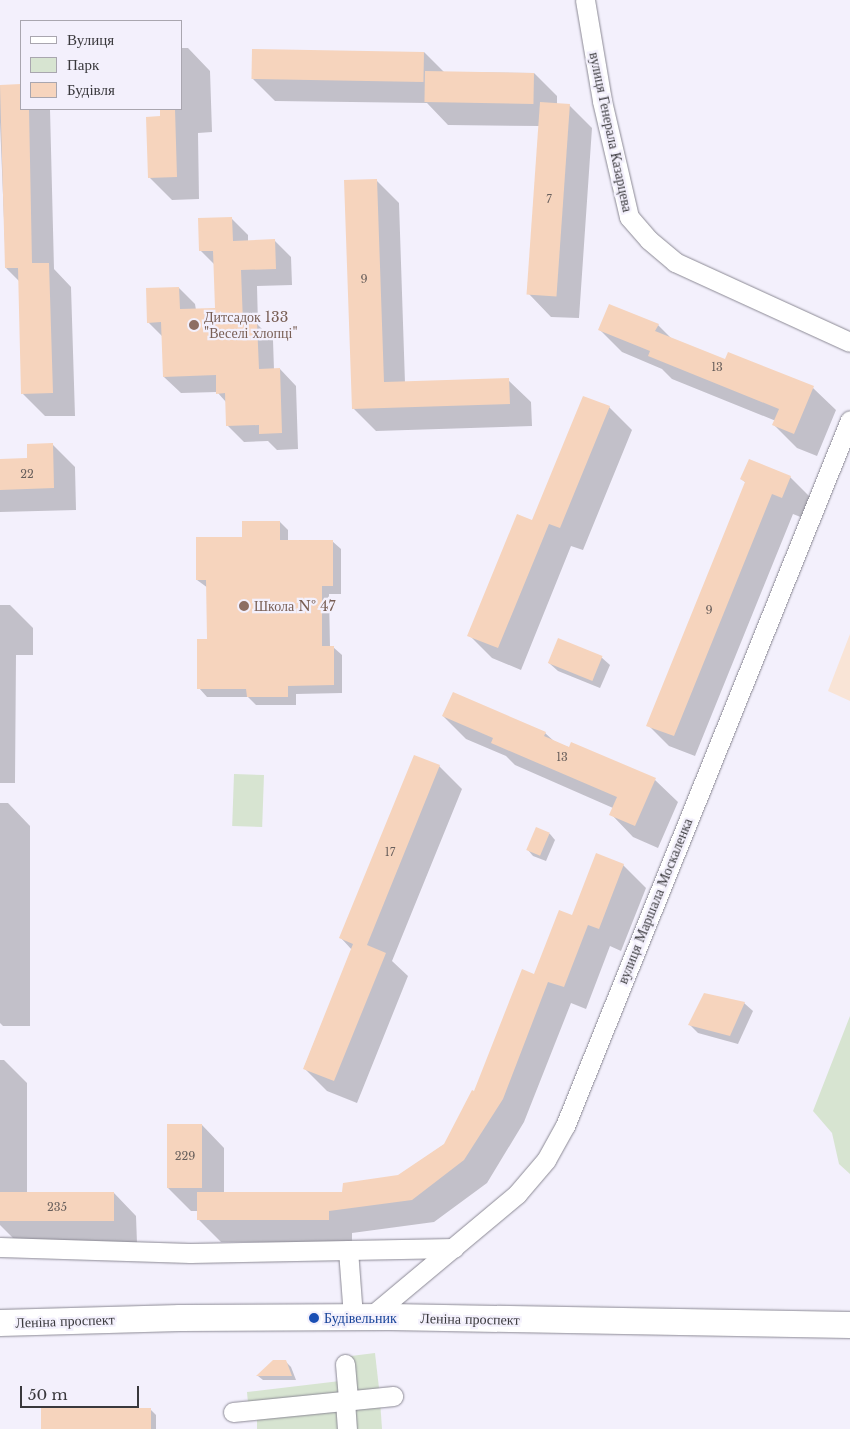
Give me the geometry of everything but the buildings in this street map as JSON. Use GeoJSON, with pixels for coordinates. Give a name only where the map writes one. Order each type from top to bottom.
{"type":"FeatureCollection","features":[{"type":"Feature","properties":{"kind":"main road","name":"Леніна проспект"},"geometry":{"type":"LineString","coordinates":[[0,1323],[180,1318],[361,1317],[850,1326]]}},
{"type":"Feature","properties":{"kind":"street","name":"вулиця Генерала Казарцева"},"geometry":{"type":"LineString","coordinates":[[585,0],[602,101],[629,217],[649,240],[675,262],[850,342]]}},
{"type":"Feature","properties":{"kind":"street","name":"вулиця Маршала Москаленка"},"geometry":{"type":"LineString","coordinates":[[361,1317],[454,1248],[517,1194],[546,1160],[565,1126],[850,420]]}},
{"type":"Feature","properties":{"kind":"street"},"geometry":{"type":"LineString","coordinates":[[0,1246],[190,1253],[454,1248]]}},
{"type":"Feature","properties":{"kind":"street"},"geometry":{"type":"LineString","coordinates":[[348,1250],[361,1317]]}},
{"type":"Feature","properties":{"kind":"street"},"geometry":{"type":"LineString","coordinates":[[345,1364],[347,1429]]}},
{"type":"Feature","properties":{"kind":"street"},"geometry":{"type":"LineString","coordinates":[[233,1412],[393,1396]]}},
{"type":"Feature","properties":{"kind":"shaded area"},"geometry":{"type":"Polygon","coordinates":[[[850,634],[850,701],[828,691],[850,634]]]}},
{"type":"Feature","properties":{"kind":"green space"},"geometry":{"type":"Polygon","coordinates":[[[234,774],[264,775],[262,827],[232,826],[234,774]]]}},
{"type":"Feature","properties":{"kind":"green space"},"geometry":{"type":"Polygon","coordinates":[[[850,1016],[850,1174],[839,1164],[832,1133],[813,1111],[850,1016]]]}},
{"type":"Feature","properties":{"kind":"green space"},"geometry":{"type":"Polygon","coordinates":[[[375,1353],[380,1397],[351,1400],[351,1356],[375,1353]]]}},
{"type":"Feature","properties":{"kind":"green space"},"geometry":{"type":"Polygon","coordinates":[[[340,1381],[342,1396],[248,1403],[247,1392],[340,1381]]]}},
{"type":"Feature","properties":{"kind":"green space"},"geometry":{"type":"Polygon","coordinates":[[[380,1400],[382,1429],[349,1429],[347,1404],[380,1400]]]}},
{"type":"Feature","properties":{"kind":"green space"},"geometry":{"type":"Polygon","coordinates":[[[343,1402],[344,1429],[257,1429],[257,1411],[343,1402]]]}},
{"type":"Feature","properties":{"kind":"place","name":"Дитсадок 133 \"Веселі хлопці\""},"geometry":{"type":"Point","coordinates":[194,325]}},
{"type":"Feature","properties":{"kind":"place","name":"Школа № 47"},"geometry":{"type":"Point","coordinates":[244,606]}},
{"type":"Feature","properties":{"kind":"place","name":"Будівельник"},"geometry":{"type":"Point","coordinates":[314,1318]}}]}
